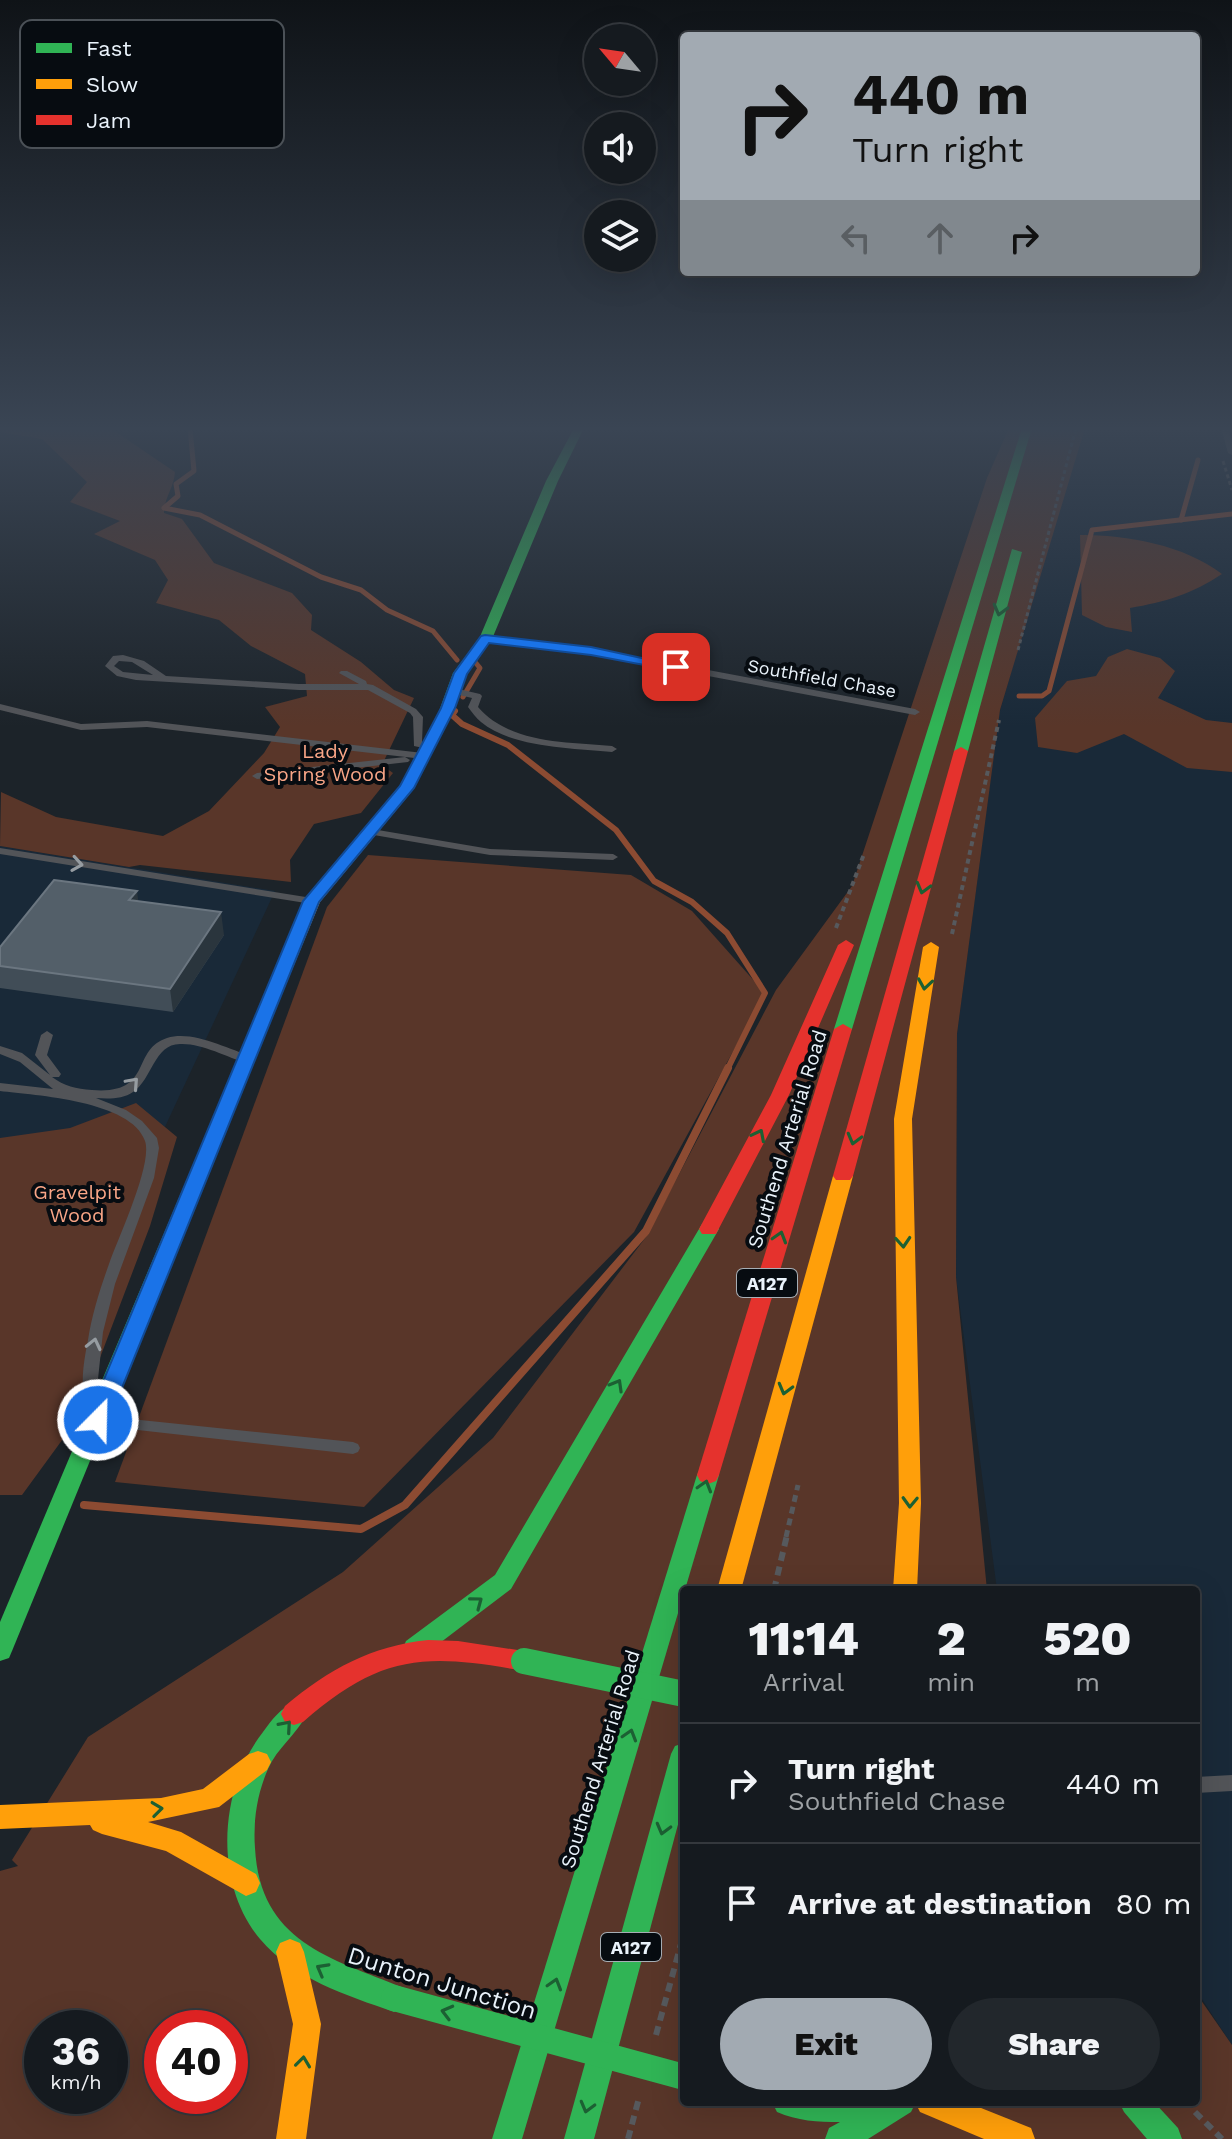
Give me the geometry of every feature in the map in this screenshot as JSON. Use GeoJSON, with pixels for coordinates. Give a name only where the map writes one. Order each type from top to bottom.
{"type":"FeatureCollection","features":[{"type":"Feature","properties":{"kind":"main road"},"geometry":{"type":"LineString","coordinates":[[0,1651],[312,901],[407,788],[460,673],[485,639],[532,528]]}},
{"type":"Feature","properties":{"kind":"main road","name":"Southend Arterial Road"},"geometry":{"type":"LineString","coordinates":[[507,2139],[996,528]]}},
{"type":"Feature","properties":{"kind":"main road","name":"A127"},"geometry":{"type":"LineString","coordinates":[[730,1586],[1020,538]]}},
{"type":"Feature","properties":{"kind":"main road"},"geometry":{"type":"LineString","coordinates":[[415,1648],[503,1582],[727,1198],[780,1095],[857,921],[938,715]]}},
{"type":"Feature","properties":{"kind":"main road"},"geometry":{"type":"LineString","coordinates":[[938,905],[957,768]]}},
{"type":"Feature","properties":{"kind":"main road"},"geometry":{"type":"LineString","coordinates":[[905,1586],[910,1487],[903,1119],[933,936]]}},
{"type":"Feature","properties":{"kind":"main road","name":"Dunton Junction"},"geometry":{"type":"LineString","coordinates":[[680,1693],[465,1649],[415,1648],[374,1658],[326,1687],[288,1722],[258,1762],[244,1826],[246,1883],[258,1916],[290,1952],[339,1978],[394,1998],[680,2076]]}},
{"type":"Feature","properties":{"kind":"main road"},"geometry":{"type":"LineString","coordinates":[[0,1817],[80,1816],[161,1810],[210,1799],[258,1762]]}},
{"type":"Feature","properties":{"kind":"main road","name":"A127"},"geometry":{"type":"LineString","coordinates":[[579,2139],[680,1769]]}},
{"type":"Feature","properties":{"kind":"main road"},"geometry":{"type":"LineString","coordinates":[[80,1816],[172,1841],[246,1883]]}},
{"type":"Feature","properties":{"kind":"main road"},"geometry":{"type":"LineString","coordinates":[[290,1952],[307,2024],[291,2139]]}},
{"type":"Feature","properties":{"kind":"main road"},"geometry":{"type":"LineString","coordinates":[[807,2106],[854,2106]]}},
{"type":"Feature","properties":{"kind":"main road"},"geometry":{"type":"LineString","coordinates":[[840,2139],[894,2106]]}},
{"type":"Feature","properties":{"kind":"main road"},"geometry":{"type":"LineString","coordinates":[[940,2106],[1020,2139]]}},
{"type":"Feature","properties":{"kind":"main road"},"geometry":{"type":"LineString","coordinates":[[1138,2106],[1167,2139]]}},
{"type":"Feature","properties":{"kind":"lane","name":"Southfield Chase"},"geometry":{"type":"LineString","coordinates":[[485,639],[591,651],[915,712]]}},
{"type":"Feature","properties":{"kind":"lane"},"geometry":{"type":"LineString","coordinates":[[163,678],[147,665],[125,657],[116,658],[109,666],[120,674],[163,678],[299,687],[370,687]]}},
{"type":"Feature","properties":{"kind":"lane"},"geometry":{"type":"LineString","coordinates":[[344,673],[413,711],[418,717],[417,744],[424,753]]}},
{"type":"Feature","properties":{"kind":"lane"},"geometry":{"type":"LineString","coordinates":[[454,691],[477,696],[473,707],[481,720],[514,735],[612,749]]}},
{"type":"Feature","properties":{"kind":"lane"},"geometry":{"type":"LineString","coordinates":[[0,707],[81,727],[147,724],[424,753]]}},
{"type":"Feature","properties":{"kind":"lane"},"geometry":{"type":"LineString","coordinates":[[257,776],[424,753]]}},
{"type":"Feature","properties":{"kind":"lane"},"geometry":{"type":"LineString","coordinates":[[372,832],[490,852],[613,857]]}},
{"type":"Feature","properties":{"kind":"lane"},"geometry":{"type":"LineString","coordinates":[[0,851],[312,901]]}},
{"type":"Feature","properties":{"kind":"lane"},"geometry":{"type":"LineString","coordinates":[[47,1035],[41,1055],[46,1066],[71,1090]]}},
{"type":"Feature","properties":{"kind":"lane"},"geometry":{"type":"LineString","coordinates":[[0,1050],[22,1056],[56,1086],[71,1090],[124,1093],[135,1084],[158,1048],[174,1041],[247,1059]]}},
{"type":"Feature","properties":{"kind":"lane"},"geometry":{"type":"LineString","coordinates":[[0,1087],[84,1099],[131,1120],[145,1129],[151,1138],[150,1165],[111,1280],[91,1357],[89,1376],[98,1420],[353,1448]]}},
{"type":"Feature","properties":{"kind":"lane"},"geometry":{"type":"LineString","coordinates":[[1200,1785],[1232,1783]]}},
{"type":"Feature","properties":{"kind":"path"},"geometry":{"type":"LineString","coordinates":[[1014,664],[1050,528]]}},
{"type":"Feature","properties":{"kind":"path"},"geometry":{"type":"LineString","coordinates":[[949,947],[1000,710]]}},
{"type":"Feature","properties":{"kind":"path"},"geometry":{"type":"LineString","coordinates":[[835,929],[867,846]]}},
{"type":"Feature","properties":{"kind":"path"},"geometry":{"type":"LineString","coordinates":[[1189,2106],[1222,2139]]}},
{"type":"Feature","properties":{"kind":"shaded area"},"geometry":{"type":"Polygon","coordinates":[[[1053,528],[1232,528],[1232,2045],[1200,1996],[1200,1586],[996,1586],[956,1277],[957,1034],[999,714],[1053,528]]]}},
{"type":"Feature","properties":{"kind":"shaded area"},"geometry":{"type":"Polygon","coordinates":[[[0,846],[275,891],[32,1412],[0,1406],[0,846]]]}},
{"type":"Feature","properties":{"kind":"green space","name":"Lady Spring Wood"},"geometry":{"type":"Polygon","coordinates":[[[106,528],[188,528],[214,563],[292,593],[312,615],[311,630],[361,662],[394,690],[414,698],[382,765],[393,773],[361,813],[314,824],[290,860],[291,882],[140,865],[129,867],[0,846],[1,792],[56,817],[163,836],[209,811],[264,753],[280,727],[265,707],[307,696],[305,674],[251,646],[219,620],[156,603],[168,580],[155,560],[94,534],[106,528]]]}},
{"type":"Feature","properties":{"kind":"green space"},"geometry":{"type":"Polygon","coordinates":[[[971,528],[1055,528],[1000,710],[957,1034],[956,1277],[987,1586],[680,1586],[680,2106],[1200,2106],[1200,1999],[1232,2045],[1232,2139],[0,2139],[0,1871],[18,1866],[12,1860],[88,1737],[343,1572],[493,1438],[646,1237],[776,990],[852,886],[971,528]]]}},
{"type":"Feature","properties":{"kind":"green space"},"geometry":{"type":"Polygon","coordinates":[[[1080,535],[1117,537],[1155,544],[1191,556],[1222,574],[1178,596],[1130,608],[1132,632],[1106,627],[1082,615],[1080,535]]]}},
{"type":"Feature","properties":{"kind":"green space"},"geometry":{"type":"Polygon","coordinates":[[[1127,649],[1160,658],[1175,671],[1158,698],[1206,720],[1232,723],[1232,772],[1187,768],[1124,734],[1077,753],[1038,747],[1035,718],[1067,681],[1096,676],[1108,657],[1127,649]]]}},
{"type":"Feature","properties":{"kind":"green space"},"geometry":{"type":"Polygon","coordinates":[[[368,855],[631,875],[692,911],[765,993],[634,1232],[364,1507],[115,1482],[327,907],[368,855]]]}},
{"type":"Feature","properties":{"kind":"green space","name":"Gravelpit Wood"},"geometry":{"type":"Polygon","coordinates":[[[136,1103],[177,1137],[150,1226],[76,1421],[22,1495],[0,1495],[0,1138],[70,1128],[136,1103]]]}},
{"type":"Feature","properties":{"kind":"building"},"geometry":{"type":"Polygon","coordinates":[[[54,880],[137,891],[129,900],[221,912],[170,989],[0,966],[0,947],[54,880]]]}},
{"type":"Feature","properties":{"kind":"waterway"},"geometry":{"type":"LineString","coordinates":[[225,528],[321,577],[361,590],[387,610],[433,631],[457,660]]}},
{"type":"Feature","properties":{"kind":"waterway"},"geometry":{"type":"LineString","coordinates":[[1019,696],[1042,696],[1049,691],[1092,530],[1111,528]]}},
{"type":"Feature","properties":{"kind":"waterway"},"geometry":{"type":"LineString","coordinates":[[463,697],[480,668],[475,662]]}},
{"type":"Feature","properties":{"kind":"waterway"},"geometry":{"type":"LineString","coordinates":[[455,711],[452,715],[462,724],[508,745],[616,830],[654,881],[692,902],[727,933],[765,993],[727,1069]]}},
{"type":"Feature","properties":{"kind":"waterway"},"geometry":{"type":"LineString","coordinates":[[84,1505],[361,1529],[405,1505],[646,1231],[727,1069]]}},
{"type":"Feature","properties":{"kind":"traffic: fast"},"geometry":{"type":"LineString","coordinates":[[445,714],[460,673],[485,639],[532,528]]}},
{"type":"Feature","properties":{"kind":"traffic: fast"},"geometry":{"type":"LineString","coordinates":[[843,1029],[996,528]]}},
{"type":"Feature","properties":{"kind":"traffic: fast"},"geometry":{"type":"LineString","coordinates":[[961,751],[1016,552]]}},
{"type":"Feature","properties":{"kind":"traffic: fast"},"geometry":{"type":"LineString","coordinates":[[0,1651],[220,1122]]}},
{"type":"Feature","properties":{"kind":"traffic: fast"},"geometry":{"type":"LineString","coordinates":[[415,1648],[503,1582],[709,1229]]}},
{"type":"Feature","properties":{"kind":"traffic: fast"},"geometry":{"type":"LineString","coordinates":[[507,2139],[708,1475]]}},
{"type":"Feature","properties":{"kind":"traffic: fast"},"geometry":{"type":"LineString","coordinates":[[524,1661],[680,1693]]}},
{"type":"Feature","properties":{"kind":"traffic: fast"},"geometry":{"type":"LineString","coordinates":[[294,1714],[257,1763],[243,1809],[242,1860],[255,1907],[268,1928],[284,1945],[309,1963],[336,1977],[394,1998]]}},
{"type":"Feature","properties":{"kind":"traffic: fast"},"geometry":{"type":"LineString","coordinates":[[579,2139],[680,1769]]}},
{"type":"Feature","properties":{"kind":"traffic: fast"},"geometry":{"type":"LineString","coordinates":[[394,1998],[680,2076]]}},
{"type":"Feature","properties":{"kind":"traffic: fast"},"geometry":{"type":"LineString","coordinates":[[807,2106],[894,2106]]}},
{"type":"Feature","properties":{"kind":"traffic: fast"},"geometry":{"type":"LineString","coordinates":[[1138,2106],[1167,2139]]}},
{"type":"Feature","properties":{"kind":"traffic: fast"},"geometry":{"type":"LineString","coordinates":[[840,2139],[891,2108]]}},
{"type":"Feature","properties":{"kind":"traffic: slow"},"geometry":{"type":"LineString","coordinates":[[220,1122],[312,901],[407,788],[445,714]]}},
{"type":"Feature","properties":{"kind":"traffic: slow"},"geometry":{"type":"LineString","coordinates":[[905,1586],[910,1503],[903,1119],[931,947]]}},
{"type":"Feature","properties":{"kind":"traffic: slow"},"geometry":{"type":"LineString","coordinates":[[730,1586],[843,1176]]}},
{"type":"Feature","properties":{"kind":"traffic: slow"},"geometry":{"type":"LineString","coordinates":[[0,1817],[161,1810],[210,1799],[258,1762]]}},
{"type":"Feature","properties":{"kind":"traffic: slow"},"geometry":{"type":"LineString","coordinates":[[102,1822],[172,1841],[246,1883]]}},
{"type":"Feature","properties":{"kind":"traffic: slow"},"geometry":{"type":"LineString","coordinates":[[290,1952],[307,2024],[291,2139]]}},
{"type":"Feature","properties":{"kind":"traffic: slow"},"geometry":{"type":"LineString","coordinates":[[940,2106],[1020,2139]]}},
{"type":"Feature","properties":{"kind":"traffic: jam"},"geometry":{"type":"LineString","coordinates":[[843,1176],[961,751]]}},
{"type":"Feature","properties":{"kind":"traffic: jam"},"geometry":{"type":"LineString","coordinates":[[709,1229],[780,1095],[846,945]]}},
{"type":"Feature","properties":{"kind":"traffic: jam"},"geometry":{"type":"LineString","coordinates":[[708,1475],[843,1029]]}},
{"type":"Feature","properties":{"kind":"traffic: jam"},"geometry":{"type":"LineString","coordinates":[[294,1714],[348,1673],[401,1653],[458,1651],[524,1661]]}},
{"type":"Feature","properties":{"kind":"route"},"geometry":{"type":"LineString","coordinates":[[98,1420],[312,901],[407,788],[448,708],[460,673],[485,639],[591,651],[676,667]]}}]}
